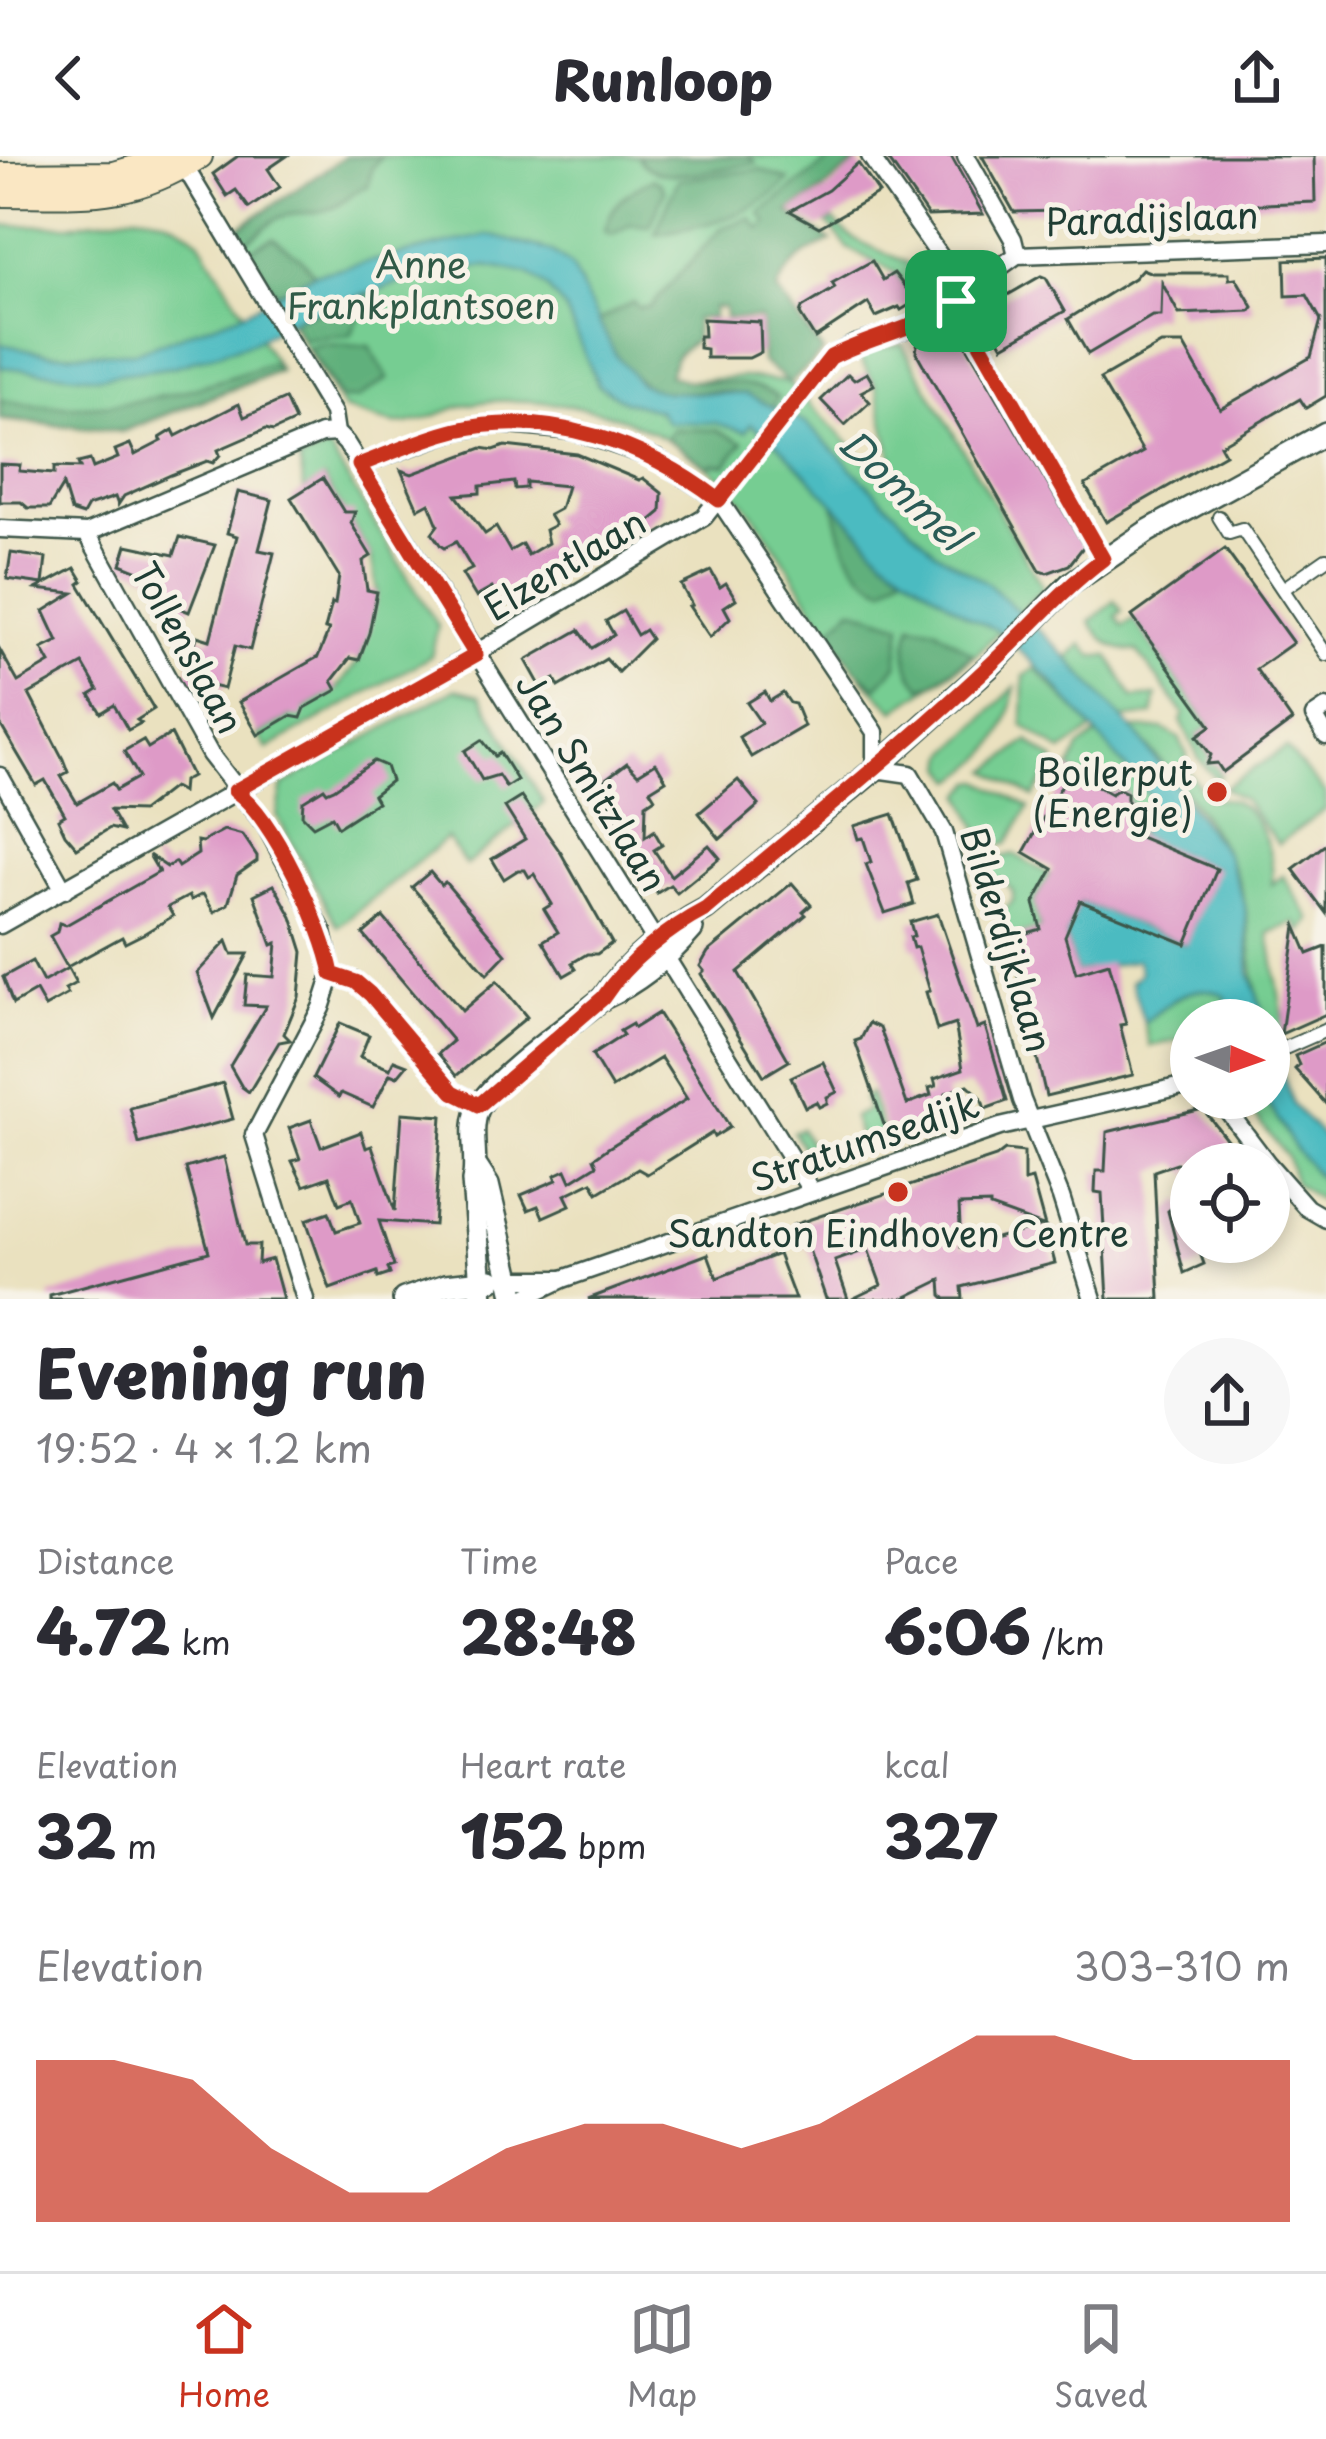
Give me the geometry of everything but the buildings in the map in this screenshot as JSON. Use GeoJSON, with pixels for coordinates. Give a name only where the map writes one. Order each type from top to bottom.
{"type":"FeatureCollection","features":[{"type":"Feature","properties":{"kind":"main road"},"geometry":{"type":"LineString","coordinates":[[0,175],[114,174],[184,158]]}},
{"type":"Feature","properties":{"kind":"main road"},"geometry":{"type":"LineString","coordinates":[[0,194],[116,192],[150,184],[184,158]]}},
{"type":"Feature","properties":{"kind":"street"},"geometry":{"type":"LineString","coordinates":[[871,156],[961,297],[1103,559]]}},
{"type":"Feature","properties":{"kind":"street"},"geometry":{"type":"LineString","coordinates":[[966,156],[1013,239],[1017,255]]}},
{"type":"Feature","properties":{"kind":"street","name":"Jan Smitzlaan"},"geometry":{"type":"LineString","coordinates":[[184,158],[333,413],[336,433],[812,1192]]}},
{"type":"Feature","properties":{"kind":"street","name":"Paradijslaan"},"geometry":{"type":"LineString","coordinates":[[719,500],[831,357],[855,344],[919,325],[1017,255],[1326,244]]}},
{"type":"Feature","properties":{"kind":"street"},"geometry":{"type":"LineString","coordinates":[[359,465],[454,431],[498,424],[541,426],[608,439],[657,459],[719,500],[878,740],[875,769]]}},
{"type":"Feature","properties":{"kind":"street"},"geometry":{"type":"LineString","coordinates":[[0,529],[88,533],[321,434],[336,433]]}},
{"type":"Feature","properties":{"kind":"street"},"geometry":{"type":"LineString","coordinates":[[480,1290],[473,1181],[479,1105],[603,998],[615,979],[680,922],[706,909],[875,769],[1070,584],[1103,559],[1326,433]]}},
{"type":"Feature","properties":{"kind":"street","name":"Elzentlaan"},"geometry":{"type":"LineString","coordinates":[[0,925],[476,655],[704,517],[719,500]]}},
{"type":"Feature","properties":{"kind":"street"},"geometry":{"type":"LineString","coordinates":[[1219,518],[1228,533],[1241,527],[1326,654]]}},
{"type":"Feature","properties":{"kind":"street","name":"Tollenslaan"},"geometry":{"type":"LineString","coordinates":[[88,533],[210,754],[266,826],[323,932],[332,974]]}},
{"type":"Feature","properties":{"kind":"street"},"geometry":{"type":"LineString","coordinates":[[1283,589],[1326,559]]}},
{"type":"Feature","properties":{"kind":"street"},"geometry":{"type":"LineString","coordinates":[[1320,712],[1326,736]]}},
{"type":"Feature","properties":{"kind":"street","name":"Bilderdijklaan"},"geometry":{"type":"LineString","coordinates":[[875,769],[910,774],[944,832],[1029,1119]]}},
{"type":"Feature","properties":{"kind":"street"},"geometry":{"type":"LineString","coordinates":[[0,776],[64,890]]}},
{"type":"Feature","properties":{"kind":"street"},"geometry":{"type":"LineString","coordinates":[[305,1299],[254,1136],[321,1008],[332,974],[356,982],[370,994],[453,1092],[479,1105]]}},
{"type":"Feature","properties":{"kind":"street"},"geometry":{"type":"LineString","coordinates":[[1290,1046],[1326,1030]]}},
{"type":"Feature","properties":{"kind":"street","name":"Stratumsedijk"},"geometry":{"type":"LineString","coordinates":[[404,1299],[446,1286],[515,1292],[563,1280],[1029,1119],[1042,1120],[1170,1089]]}},
{"type":"Feature","properties":{"kind":"street"},"geometry":{"type":"LineString","coordinates":[[1029,1119],[1061,1197],[1093,1299]]}},
{"type":"Feature","properties":{"kind":"street"},"geometry":{"type":"LineString","coordinates":[[477,1168],[488,1185],[515,1292]]}},
{"type":"Feature","properties":{"kind":"street"},"geometry":{"type":"LineString","coordinates":[[1290,1189],[1307,1208],[1326,1219]]}},
{"type":"Feature","properties":{"kind":"green space"},"geometry":{"type":"Polygon","coordinates":[[[346,156],[381,156],[368,186],[328,210],[276,219],[244,242],[237,230],[346,156]]]}},
{"type":"Feature","properties":{"kind":"green space","name":"Anne Frankplantsoen"},"geometry":{"type":"Polygon","coordinates":[[[347,156],[855,156],[858,161],[786,214],[683,310],[661,374],[676,382],[742,377],[787,382],[878,472],[892,457],[876,386],[856,352],[902,344],[1043,588],[973,657],[895,710],[851,663],[751,511],[718,476],[677,445],[607,414],[540,402],[480,403],[404,424],[343,409],[235,230],[347,156]]]}},
{"type":"Feature","properties":{"kind":"green space"},"geometry":{"type":"Polygon","coordinates":[[[638,156],[750,156],[755,163],[673,174],[646,166],[638,156]]]}},
{"type":"Feature","properties":{"kind":"green space"},"geometry":{"type":"Polygon","coordinates":[[[835,156],[853,156],[857,162],[788,212],[831,241],[798,260],[777,291],[823,352],[790,383],[762,362],[760,319],[725,318],[724,308],[713,308],[713,318],[695,319],[695,340],[676,355],[669,375],[696,382],[750,385],[778,397],[771,409],[746,396],[659,390],[639,380],[618,359],[597,322],[633,302],[638,308],[650,307],[721,228],[750,218],[760,229],[767,223],[760,213],[835,156]]]}},
{"type":"Feature","properties":{"kind":"green space"},"geometry":{"type":"Polygon","coordinates":[[[760,169],[789,180],[744,211],[655,234],[678,180],[760,169]]]}},
{"type":"Feature","properties":{"kind":"green space"},"geometry":{"type":"Polygon","coordinates":[[[653,179],[665,191],[650,226],[631,224],[611,235],[605,231],[622,199],[653,179]]]}},
{"type":"Feature","properties":{"kind":"green space"},"geometry":{"type":"Polygon","coordinates":[[[136,214],[170,221],[199,240],[280,371],[122,432],[0,420],[0,226],[70,225],[136,214]]]}},
{"type":"Feature","properties":{"kind":"green space"},"geometry":{"type":"Polygon","coordinates":[[[833,220],[860,241],[921,272],[938,298],[923,307],[894,272],[848,248],[827,223],[833,220]]]}},
{"type":"Feature","properties":{"kind":"green space"},"geometry":{"type":"Polygon","coordinates":[[[273,238],[314,274],[276,293],[249,250],[273,238]]]}},
{"type":"Feature","properties":{"kind":"green space"},"geometry":{"type":"Polygon","coordinates":[[[370,294],[351,335],[302,339],[291,320],[370,294]]]}},
{"type":"Feature","properties":{"kind":"green space"},"geometry":{"type":"Polygon","coordinates":[[[369,346],[388,378],[357,399],[341,399],[308,347],[369,346]]]}},
{"type":"Feature","properties":{"kind":"green space"},"geometry":{"type":"Polygon","coordinates":[[[273,363],[278,370],[122,431],[0,419],[0,400],[73,406],[139,401],[273,363]]]}},
{"type":"Feature","properties":{"kind":"green space"},"geometry":{"type":"Polygon","coordinates":[[[673,429],[716,430],[743,442],[726,465],[709,468],[666,438],[673,429]]]}},
{"type":"Feature","properties":{"kind":"green space"},"geometry":{"type":"Polygon","coordinates":[[[329,449],[438,626],[431,656],[267,749],[258,735],[337,689],[359,660],[377,592],[371,556],[324,479],[304,490],[300,460],[329,449]]]}},
{"type":"Feature","properties":{"kind":"green space"},"geometry":{"type":"Polygon","coordinates":[[[834,504],[904,572],[885,588],[855,564],[834,504]]]}},
{"type":"Feature","properties":{"kind":"green space"},"geometry":{"type":"Polygon","coordinates":[[[1115,601],[1122,611],[1116,616],[1123,626],[1134,619],[1211,726],[1197,736],[1221,776],[1216,779],[1199,759],[1181,721],[1184,714],[1137,651],[1109,644],[1090,622],[1115,601]]]}},
{"type":"Feature","properties":{"kind":"green space"},"geometry":{"type":"Polygon","coordinates":[[[852,608],[902,624],[897,665],[877,687],[854,668],[829,631],[852,608]]]}},
{"type":"Feature","properties":{"kind":"green space"},"geometry":{"type":"Polygon","coordinates":[[[912,624],[935,628],[973,654],[922,687],[907,657],[912,624]]]}},
{"type":"Feature","properties":{"kind":"green space"},"geometry":{"type":"Polygon","coordinates":[[[1082,644],[1093,656],[1109,656],[1133,698],[1157,696],[1153,715],[1121,719],[1068,658],[1082,644]]]}},
{"type":"Feature","properties":{"kind":"green space"},"geometry":{"type":"Polygon","coordinates":[[[1035,668],[1094,729],[1062,752],[1023,725],[1024,676],[1035,668]]]}},
{"type":"Feature","properties":{"kind":"green space"},"geometry":{"type":"Polygon","coordinates":[[[1015,687],[997,741],[980,762],[955,780],[946,766],[948,754],[1015,687]]]}},
{"type":"Feature","properties":{"kind":"green space"},"geometry":{"type":"Polygon","coordinates":[[[455,689],[480,695],[544,803],[466,865],[447,838],[338,927],[277,816],[283,785],[455,689]]]}},
{"type":"Feature","properties":{"kind":"green space"},"geometry":{"type":"Polygon","coordinates":[[[1132,729],[1163,729],[1179,738],[1187,755],[1187,770],[1208,798],[1234,801],[1253,818],[1269,850],[1272,884],[1283,876],[1311,920],[1300,933],[1296,922],[1269,933],[1280,999],[1259,999],[1237,878],[1214,832],[1132,729]]]}},
{"type":"Feature","properties":{"kind":"green space"},"geometry":{"type":"Polygon","coordinates":[[[1098,734],[1149,795],[1150,814],[1127,803],[1127,793],[1119,789],[1111,794],[1070,770],[1079,748],[1098,734]]]}},
{"type":"Feature","properties":{"kind":"green space"},"geometry":{"type":"Polygon","coordinates":[[[1028,741],[1055,761],[1034,797],[989,771],[1028,741]]]}},
{"type":"Feature","properties":{"kind":"green space"},"geometry":{"type":"Polygon","coordinates":[[[1286,748],[1326,795],[1326,809],[1278,844],[1244,800],[1224,788],[1286,748]]]}},
{"type":"Feature","properties":{"kind":"green space"},"geometry":{"type":"Polygon","coordinates":[[[981,781],[1029,807],[1008,843],[986,846],[963,795],[981,781]]]}},
{"type":"Feature","properties":{"kind":"green space"},"geometry":{"type":"Polygon","coordinates":[[[1014,854],[1050,875],[1034,903],[1041,929],[1009,938],[1002,912],[1013,901],[1013,892],[1004,881],[993,880],[988,861],[1014,854]]]}},
{"type":"Feature","properties":{"kind":"green space"},"geometry":{"type":"Polygon","coordinates":[[[1209,988],[1226,999],[1177,999],[1209,988]]]}},
{"type":"Feature","properties":{"kind":"green space"},"geometry":{"type":"Polygon","coordinates":[[[1167,1005],[1170,1042],[1150,1046],[1144,1023],[1167,1005]]]}},
{"type":"Feature","properties":{"kind":"green space"},"geometry":{"type":"Polygon","coordinates":[[[870,1094],[886,1142],[821,1165],[811,1161],[793,1132],[801,1129],[820,1159],[862,1145],[853,1117],[867,1110],[864,1098],[870,1094]]]}},
{"type":"Feature","properties":{"kind":"green space"},"geometry":{"type":"Polygon","coordinates":[[[1258,1119],[1278,1119],[1326,1186],[1326,1205],[1295,1183],[1290,1143],[1277,1143],[1258,1119]]]}},
{"type":"Feature","properties":{"kind":"water"},"geometry":{"type":"Polygon","coordinates":[[[488,235],[551,251],[571,266],[615,354],[640,384],[665,392],[746,394],[807,424],[935,551],[987,583],[1054,644],[1140,738],[1227,855],[1245,905],[1250,973],[1258,999],[1226,999],[1213,991],[1191,991],[1170,999],[1144,1023],[1131,982],[1140,973],[1137,960],[1076,973],[1065,936],[1080,901],[1185,944],[1216,869],[1137,836],[1150,814],[1149,795],[1050,679],[999,631],[971,618],[884,557],[778,444],[751,424],[746,432],[715,423],[667,422],[658,410],[624,401],[598,385],[565,309],[529,274],[486,266],[440,270],[299,316],[253,342],[173,367],[97,377],[0,367],[0,344],[52,354],[136,352],[243,313],[314,274],[488,235]]]}},
{"type":"Feature","properties":{"kind":"water"},"geometry":{"type":"Polygon","coordinates":[[[1290,1096],[1326,1140],[1326,1186],[1278,1119],[1290,1119],[1290,1096]]]}},
{"type":"Feature","properties":{"kind":"place","name":"Boilerput (Energie)"},"geometry":{"type":"Point","coordinates":[1217,792]}},
{"type":"Feature","properties":{"kind":"place","name":"Sandton Eindhoven Centre"},"geometry":{"type":"Point","coordinates":[898,1192]}},
{"type":"Feature","properties":{"kind":"route"},"geometry":{"type":"LineString","coordinates":[[956,301],[1103,559],[1070,584],[990,666],[875,769],[706,909],[680,922],[615,979],[603,998],[479,1105],[453,1092],[370,994],[356,982],[332,974],[323,932],[266,826],[247,799],[235,791],[476,655],[359,465],[454,431],[498,424],[541,426],[608,439],[657,459],[719,500],[831,357],[855,344],[919,325],[956,301]]}},
{"type":"Feature","properties":{"kind":"water label","name":"Dommel"},"geometry":{"type":"Point","coordinates":[904,488]}}]}
